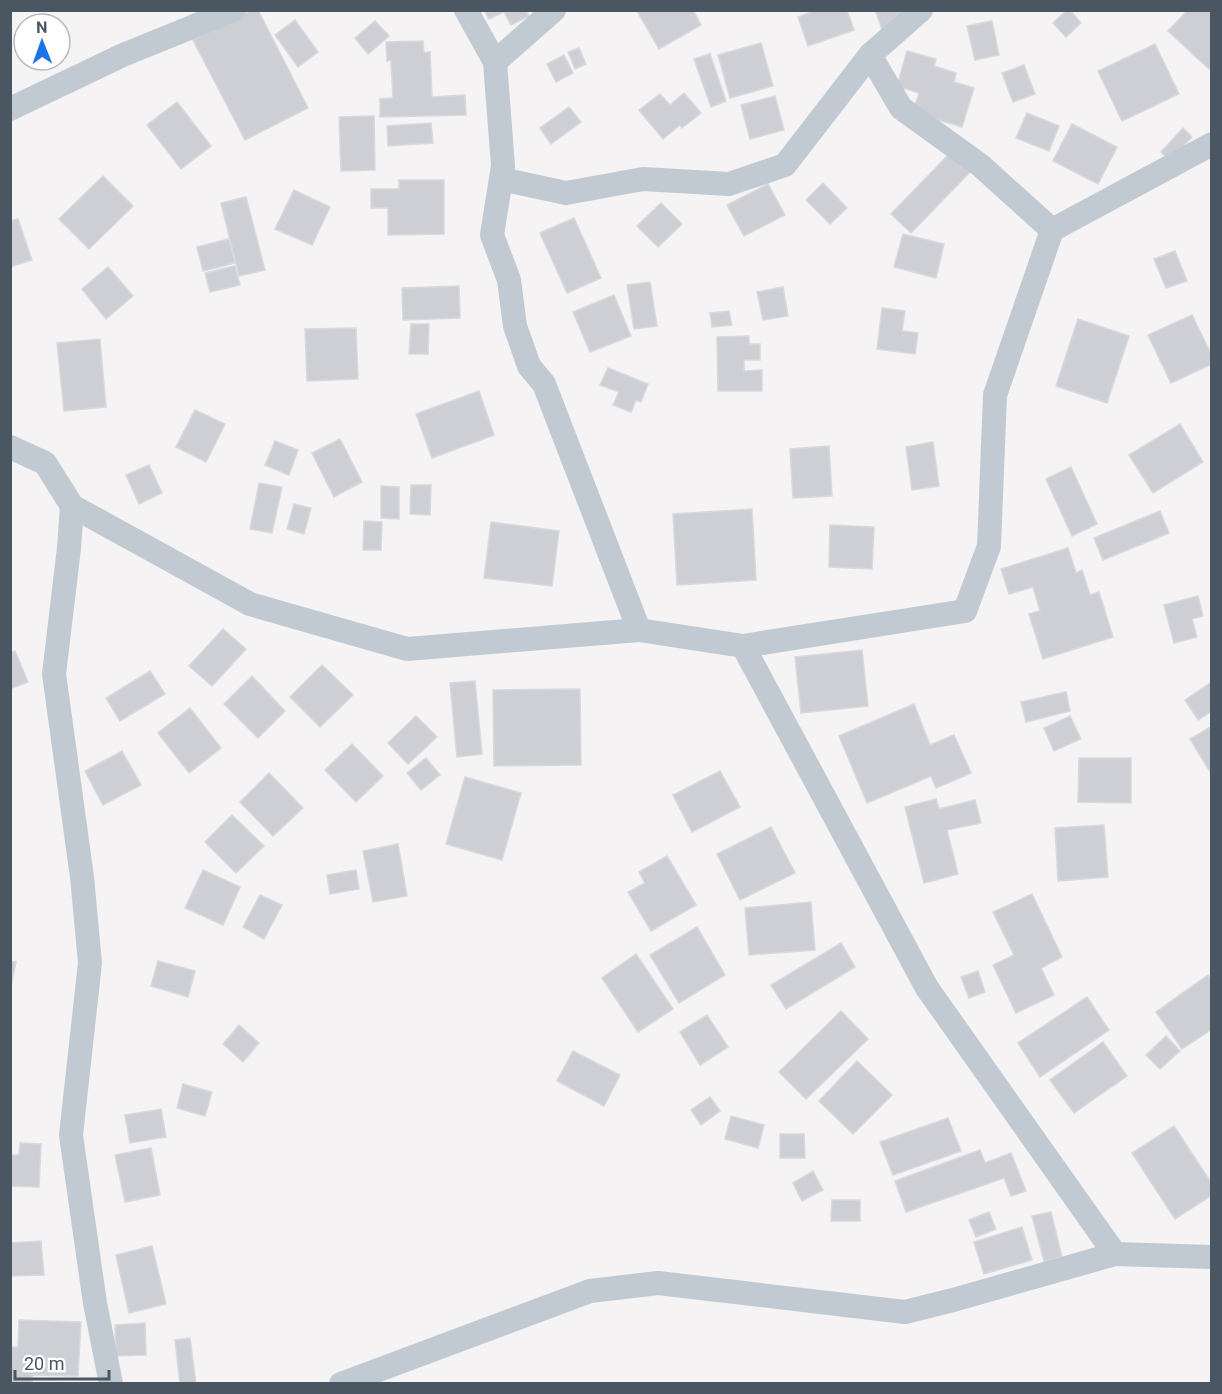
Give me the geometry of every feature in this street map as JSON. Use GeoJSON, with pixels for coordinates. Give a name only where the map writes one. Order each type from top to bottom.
{"type":"FeatureCollection","features":[{"type":"Feature","properties":{"kind":"street"},"geometry":{"type":"LineString","coordinates":[[10,110],[123,55],[234,10]]}},
{"type":"Feature","properties":{"kind":"street"},"geometry":{"type":"LineString","coordinates":[[465,10],[495,62],[503,166],[492,236],[509,280],[515,326],[529,366],[544,384],[639,630]]}},
{"type":"Feature","properties":{"kind":"street"},"geometry":{"type":"LineString","coordinates":[[495,62],[554,10]]}},
{"type":"Feature","properties":{"kind":"street"},"geometry":{"type":"LineString","coordinates":[[501,179],[566,193],[643,179],[729,184],[785,165],[870,55],[921,10]]}},
{"type":"Feature","properties":{"kind":"street"},"geometry":{"type":"LineString","coordinates":[[870,55],[901,108],[980,165],[1052,230]]}},
{"type":"Feature","properties":{"kind":"street"},"geometry":{"type":"LineString","coordinates":[[10,447],[45,463],[72,506],[250,604],[407,650],[639,630],[743,646],[965,611],[989,546],[995,395],[1052,230],[1212,144]]}},
{"type":"Feature","properties":{"kind":"street"},"geometry":{"type":"LineString","coordinates":[[72,506],[54,674],[82,877],[90,963],[71,1135],[95,1303],[111,1383]]}},
{"type":"Feature","properties":{"kind":"street"},"geometry":{"type":"LineString","coordinates":[[743,646],[927,988],[1115,1254]]}},
{"type":"Feature","properties":{"kind":"street"},"geometry":{"type":"LineString","coordinates":[[341,1383],[590,1291],[658,1283],[905,1312],[1115,1254],[1212,1257]]}},
{"type":"Feature","properties":{"kind":"building"},"geometry":{"type":"Polygon","coordinates":[[[252,10],[258,10],[308,108],[245,140],[193,40],[252,10]]]}},
{"type":"Feature","properties":{"kind":"building"},"geometry":{"type":"Polygon","coordinates":[[[484,10],[526,10],[529,16],[511,25],[504,12],[489,19],[484,10]]]}},
{"type":"Feature","properties":{"kind":"building"},"geometry":{"type":"Polygon","coordinates":[[[693,10],[701,25],[659,49],[637,11],[693,10]]]}},
{"type":"Feature","properties":{"kind":"building"},"geometry":{"type":"Polygon","coordinates":[[[817,10],[847,10],[854,30],[808,46],[798,17],[817,10]]]}},
{"type":"Feature","properties":{"kind":"building"},"geometry":{"type":"Polygon","coordinates":[[[875,10],[903,10],[882,29],[875,10]]]}},
{"type":"Feature","properties":{"kind":"building"},"geometry":{"type":"Polygon","coordinates":[[[1067,10],[1070,10],[1081,23],[1066,37],[1053,23],[1067,10]]]}},
{"type":"Feature","properties":{"kind":"building"},"geometry":{"type":"Polygon","coordinates":[[[1188,10],[1212,10],[1212,67],[1209,69],[1168,31],[1188,10]]]}},
{"type":"Feature","properties":{"kind":"building"},"geometry":{"type":"Polygon","coordinates":[[[295,20],[318,52],[298,67],[275,35],[295,20]]]}},
{"type":"Feature","properties":{"kind":"building"},"geometry":{"type":"Polygon","coordinates":[[[375,21],[389,36],[368,54],[355,38],[375,21]]]}},
{"type":"Feature","properties":{"kind":"building"},"geometry":{"type":"Polygon","coordinates":[[[992,21],[999,55],[975,60],[967,26],[992,21]]]}},
{"type":"Feature","properties":{"kind":"building"},"geometry":{"type":"Polygon","coordinates":[[[423,41],[424,53],[430,52],[432,97],[465,95],[466,115],[380,117],[380,99],[393,98],[391,60],[387,61],[386,42],[423,41]]]}},
{"type":"Feature","properties":{"kind":"building"},"geometry":{"type":"Polygon","coordinates":[[[761,43],[773,86],[730,98],[718,55],[761,43]]]}},
{"type":"Feature","properties":{"kind":"building"},"geometry":{"type":"Polygon","coordinates":[[[1155,44],[1179,94],[1122,121],[1098,71],[1155,44]]]}},
{"type":"Feature","properties":{"kind":"building"},"geometry":{"type":"Polygon","coordinates":[[[579,48],[586,64],[575,69],[568,52],[579,48]]]}},
{"type":"Feature","properties":{"kind":"building"},"geometry":{"type":"Polygon","coordinates":[[[907,51],[936,59],[934,66],[956,73],[954,82],[974,88],[962,127],[913,112],[919,93],[897,86],[907,51]]]}},
{"type":"Feature","properties":{"kind":"building"},"geometry":{"type":"Polygon","coordinates":[[[710,54],[726,101],[711,107],[694,59],[710,54]]]}},
{"type":"Feature","properties":{"kind":"building"},"geometry":{"type":"Polygon","coordinates":[[[564,55],[573,73],[556,82],[547,64],[564,55]]]}},
{"type":"Feature","properties":{"kind":"building"},"geometry":{"type":"Polygon","coordinates":[[[1024,65],[1035,94],[1013,102],[1002,73],[1024,65]]]}},
{"type":"Feature","properties":{"kind":"building"},"geometry":{"type":"Polygon","coordinates":[[[684,93],[701,113],[682,128],[680,125],[663,139],[639,110],[660,94],[670,105],[684,93]]]}},
{"type":"Feature","properties":{"kind":"building"},"geometry":{"type":"Polygon","coordinates":[[[775,96],[784,130],[750,139],[741,105],[775,96]]]}},
{"type":"Feature","properties":{"kind":"building"},"geometry":{"type":"Polygon","coordinates":[[[177,102],[211,146],[181,169],[147,125],[177,102]]]}},
{"type":"Feature","properties":{"kind":"building"},"geometry":{"type":"Polygon","coordinates":[[[569,107],[581,122],[551,144],[540,128],[569,107]]]}},
{"type":"Feature","properties":{"kind":"building"},"geometry":{"type":"Polygon","coordinates":[[[1027,113],[1059,126],[1049,151],[1016,138],[1027,113]]]}},
{"type":"Feature","properties":{"kind":"building"},"geometry":{"type":"Polygon","coordinates":[[[374,116],[375,170],[341,171],[339,117],[374,116]]]}},
{"type":"Feature","properties":{"kind":"building"},"geometry":{"type":"Polygon","coordinates":[[[431,123],[433,143],[388,146],[387,126],[431,123]]]}},
{"type":"Feature","properties":{"kind":"building"},"geometry":{"type":"Polygon","coordinates":[[[1072,124],[1117,147],[1098,184],[1053,161],[1072,124]]]}},
{"type":"Feature","properties":{"kind":"building"},"geometry":{"type":"Polygon","coordinates":[[[1183,128],[1192,137],[1169,160],[1161,152],[1183,128]]]}},
{"type":"Feature","properties":{"kind":"building"},"geometry":{"type":"Polygon","coordinates":[[[951,152],[971,171],[911,233],[891,214],[951,152]]]}},
{"type":"Feature","properties":{"kind":"building"},"geometry":{"type":"Polygon","coordinates":[[[103,176],[133,206],[89,249],[59,219],[103,176]]]}},
{"type":"Feature","properties":{"kind":"building"},"geometry":{"type":"Polygon","coordinates":[[[399,180],[444,180],[444,234],[388,235],[388,208],[371,208],[371,189],[399,189],[399,180]]]}},
{"type":"Feature","properties":{"kind":"building"},"geometry":{"type":"Polygon","coordinates":[[[823,183],[847,208],[830,224],[806,200],[823,183]]]}},
{"type":"Feature","properties":{"kind":"building"},"geometry":{"type":"Polygon","coordinates":[[[768,184],[785,215],[744,236],[727,205],[768,184]]]}},
{"type":"Feature","properties":{"kind":"building"},"geometry":{"type":"Polygon","coordinates":[[[294,190],[330,207],[312,245],[275,229],[294,190]]]}},
{"type":"Feature","properties":{"kind":"building"},"geometry":{"type":"Polygon","coordinates":[[[246,197],[265,270],[239,276],[221,203],[246,197]]]}},
{"type":"Feature","properties":{"kind":"building"},"geometry":{"type":"Polygon","coordinates":[[[661,203],[682,224],[658,247],[637,226],[661,203]]]}},
{"type":"Feature","properties":{"kind":"building"},"geometry":{"type":"Polygon","coordinates":[[[574,218],[601,278],[567,293],[540,233],[574,218]]]}},
{"type":"Feature","properties":{"kind":"building"},"geometry":{"type":"Polygon","coordinates":[[[18,219],[32,260],[10,267],[10,221],[18,219]]]}},
{"type":"Feature","properties":{"kind":"building"},"geometry":{"type":"Polygon","coordinates":[[[903,234],[944,244],[936,278],[894,267],[903,234]]]}},
{"type":"Feature","properties":{"kind":"building"},"geometry":{"type":"Polygon","coordinates":[[[229,239],[235,263],[203,271],[197,247],[229,239]]]}},
{"type":"Feature","properties":{"kind":"building"},"geometry":{"type":"Polygon","coordinates":[[[1175,251],[1187,281],[1166,288],[1154,259],[1175,251]]]}},
{"type":"Feature","properties":{"kind":"building"},"geometry":{"type":"Polygon","coordinates":[[[235,266],[240,285],[210,292],[205,273],[235,266]]]}},
{"type":"Feature","properties":{"kind":"building"},"geometry":{"type":"Polygon","coordinates":[[[108,267],[133,296],[106,319],[82,289],[108,267]]]}},
{"type":"Feature","properties":{"kind":"building"},"geometry":{"type":"Polygon","coordinates":[[[650,282],[657,326],[634,329],[627,285],[650,282]]]}},
{"type":"Feature","properties":{"kind":"building"},"geometry":{"type":"Polygon","coordinates":[[[459,286],[460,318],[403,320],[402,288],[459,286]]]}},
{"type":"Feature","properties":{"kind":"building"},"geometry":{"type":"Polygon","coordinates":[[[783,287],[788,316],[763,320],[757,292],[783,287]]]}},
{"type":"Feature","properties":{"kind":"building"},"geometry":{"type":"Polygon","coordinates":[[[614,295],[631,336],[590,352],[573,312],[614,295]]]}},
{"type":"Feature","properties":{"kind":"building"},"geometry":{"type":"Polygon","coordinates":[[[882,308],[905,311],[902,331],[918,333],[915,354],[877,349],[882,308]]]}},
{"type":"Feature","properties":{"kind":"building"},"geometry":{"type":"Polygon","coordinates":[[[729,311],[732,325],[712,327],[710,313],[729,311]]]}},
{"type":"Feature","properties":{"kind":"building"},"geometry":{"type":"Polygon","coordinates":[[[1192,315],[1212,356],[1212,364],[1171,383],[1148,335],[1192,315]]]}},
{"type":"Feature","properties":{"kind":"building"},"geometry":{"type":"Polygon","coordinates":[[[1078,319],[1129,336],[1107,403],[1056,386],[1078,319]]]}},
{"type":"Feature","properties":{"kind":"building"},"geometry":{"type":"Polygon","coordinates":[[[411,324],[429,324],[428,354],[409,354],[411,324]]]}},
{"type":"Feature","properties":{"kind":"building"},"geometry":{"type":"Polygon","coordinates":[[[356,328],[358,379],[307,381],[305,329],[356,328]]]}},
{"type":"Feature","properties":{"kind":"building"},"geometry":{"type":"Polygon","coordinates":[[[749,336],[749,344],[760,344],[760,360],[744,360],[744,371],[762,370],[762,391],[718,391],[717,337],[749,336]]]}},
{"type":"Feature","properties":{"kind":"building"},"geometry":{"type":"Polygon","coordinates":[[[100,339],[106,407],[64,411],[57,343],[100,339]]]}},
{"type":"Feature","properties":{"kind":"building"},"geometry":{"type":"Polygon","coordinates":[[[608,368],[648,384],[641,402],[636,400],[631,412],[613,405],[619,392],[600,385],[608,368]]]}},
{"type":"Feature","properties":{"kind":"building"},"geometry":{"type":"Polygon","coordinates":[[[479,391],[494,435],[432,458],[416,414],[479,391]]]}},
{"type":"Feature","properties":{"kind":"building"},"geometry":{"type":"Polygon","coordinates":[[[195,410],[225,424],[206,462],[176,447],[195,410]]]}},
{"type":"Feature","properties":{"kind":"building"},"geometry":{"type":"Polygon","coordinates":[[[1180,424],[1203,462],[1153,493],[1129,455],[1180,424]]]}},
{"type":"Feature","properties":{"kind":"building"},"geometry":{"type":"Polygon","coordinates":[[[340,439],[362,482],[334,497],[312,453],[340,439]]]}},
{"type":"Feature","properties":{"kind":"building"},"geometry":{"type":"Polygon","coordinates":[[[275,441],[298,450],[289,475],[265,465],[275,441]]]}},
{"type":"Feature","properties":{"kind":"building"},"geometry":{"type":"Polygon","coordinates":[[[933,442],[939,486],[912,490],[906,447],[933,442]]]}},
{"type":"Feature","properties":{"kind":"building"},"geometry":{"type":"Polygon","coordinates":[[[829,446],[832,496],[793,498],[790,449],[829,446]]]}},
{"type":"Feature","properties":{"kind":"building"},"geometry":{"type":"Polygon","coordinates":[[[149,465],[162,493],[139,504],[126,475],[149,465]]]}},
{"type":"Feature","properties":{"kind":"building"},"geometry":{"type":"Polygon","coordinates":[[[1071,467],[1097,524],[1072,536],[1046,479],[1071,467]]]}},
{"type":"Feature","properties":{"kind":"building"},"geometry":{"type":"Polygon","coordinates":[[[259,483],[282,487],[272,533],[250,529],[259,483]]]}},
{"type":"Feature","properties":{"kind":"building"},"geometry":{"type":"Polygon","coordinates":[[[411,485],[431,485],[430,515],[410,514],[411,485]]]}},
{"type":"Feature","properties":{"kind":"building"},"geometry":{"type":"Polygon","coordinates":[[[381,486],[399,487],[399,519],[381,518],[381,486]]]}},
{"type":"Feature","properties":{"kind":"building"},"geometry":{"type":"Polygon","coordinates":[[[294,504],[311,508],[304,534],[287,529],[294,504]]]}},
{"type":"Feature","properties":{"kind":"building"},"geometry":{"type":"Polygon","coordinates":[[[752,509],[756,580],[677,585],[673,514],[752,509]]]}},
{"type":"Feature","properties":{"kind":"building"},"geometry":{"type":"Polygon","coordinates":[[[1160,511],[1169,533],[1103,560],[1094,538],[1160,511]]]}},
{"type":"Feature","properties":{"kind":"building"},"geometry":{"type":"Polygon","coordinates":[[[364,521],[382,522],[381,550],[363,550],[364,521]]]}},
{"type":"Feature","properties":{"kind":"building"},"geometry":{"type":"Polygon","coordinates":[[[491,522],[559,531],[552,586],[484,578],[491,522]]]}},
{"type":"Feature","properties":{"kind":"building"},"geometry":{"type":"Polygon","coordinates":[[[830,525],[874,527],[872,569],[829,567],[830,525]]]}},
{"type":"Feature","properties":{"kind":"building"},"geometry":{"type":"Polygon","coordinates":[[[1068,548],[1076,573],[1082,570],[1090,595],[1099,592],[1113,637],[1043,659],[1029,614],[1040,611],[1033,587],[1009,594],[1001,569],[1068,548]]]}},
{"type":"Feature","properties":{"kind":"building"},"geometry":{"type":"Polygon","coordinates":[[[1198,596],[1203,616],[1192,619],[1197,637],[1174,643],[1164,605],[1198,596]]]}},
{"type":"Feature","properties":{"kind":"building"},"geometry":{"type":"Polygon","coordinates":[[[223,629],[246,649],[212,686],[189,666],[223,629]]]}},
{"type":"Feature","properties":{"kind":"building"},"geometry":{"type":"Polygon","coordinates":[[[862,650],[868,706],[801,713],[795,657],[862,650]]]}},
{"type":"Feature","properties":{"kind":"building"},"geometry":{"type":"Polygon","coordinates":[[[15,651],[28,682],[10,689],[10,653],[15,651]]]}},
{"type":"Feature","properties":{"kind":"building"},"geometry":{"type":"Polygon","coordinates":[[[322,665],[353,695],[320,727],[290,697],[322,665]]]}},
{"type":"Feature","properties":{"kind":"building"},"geometry":{"type":"Polygon","coordinates":[[[150,671],[165,694],[120,721],[106,698],[150,671]]]}},
{"type":"Feature","properties":{"kind":"building"},"geometry":{"type":"Polygon","coordinates":[[[252,676],[285,711],[258,738],[224,704],[252,676]]]}},
{"type":"Feature","properties":{"kind":"building"},"geometry":{"type":"Polygon","coordinates":[[[475,681],[482,754],[457,757],[450,683],[475,681]]]}},
{"type":"Feature","properties":{"kind":"building"},"geometry":{"type":"Polygon","coordinates":[[[1212,682],[1212,711],[1198,720],[1185,700],[1212,682]]]}},
{"type":"Feature","properties":{"kind":"building"},"geometry":{"type":"Polygon","coordinates":[[[580,689],[581,765],[494,766],[493,690],[580,689]]]}},
{"type":"Feature","properties":{"kind":"building"},"geometry":{"type":"Polygon","coordinates":[[[1066,692],[1070,711],[1026,722],[1021,702],[1066,692]]]}},
{"type":"Feature","properties":{"kind":"building"},"geometry":{"type":"Polygon","coordinates":[[[914,704],[930,745],[954,735],[971,773],[936,788],[931,776],[867,803],[839,736],[914,704]]]}},
{"type":"Feature","properties":{"kind":"building"},"geometry":{"type":"Polygon","coordinates":[[[190,708],[221,748],[189,773],[158,733],[190,708]]]}},
{"type":"Feature","properties":{"kind":"building"},"geometry":{"type":"Polygon","coordinates":[[[416,716],[437,737],[408,764],[388,743],[416,716]]]}},
{"type":"Feature","properties":{"kind":"building"},"geometry":{"type":"Polygon","coordinates":[[[1070,716],[1081,739],[1054,751],[1044,728],[1070,716]]]}},
{"type":"Feature","properties":{"kind":"building"},"geometry":{"type":"Polygon","coordinates":[[[1212,726],[1212,775],[1190,739],[1212,726]]]}},
{"type":"Feature","properties":{"kind":"building"},"geometry":{"type":"Polygon","coordinates":[[[352,744],[383,776],[356,802],[325,770],[352,744]]]}},
{"type":"Feature","properties":{"kind":"building"},"geometry":{"type":"Polygon","coordinates":[[[122,751],[141,785],[103,805],[85,771],[122,751]]]}},
{"type":"Feature","properties":{"kind":"building"},"geometry":{"type":"Polygon","coordinates":[[[426,758],[440,775],[421,790],[407,773],[426,758]]]}},
{"type":"Feature","properties":{"kind":"building"},"geometry":{"type":"Polygon","coordinates":[[[1079,758],[1131,758],[1131,803],[1078,802],[1079,758]]]}},
{"type":"Feature","properties":{"kind":"building"},"geometry":{"type":"Polygon","coordinates":[[[720,771],[740,807],[692,832],[673,795],[720,771]]]}},
{"type":"Feature","properties":{"kind":"building"},"geometry":{"type":"Polygon","coordinates":[[[269,773],[303,808],[273,836],[240,802],[269,773]]]}},
{"type":"Feature","properties":{"kind":"building"},"geometry":{"type":"Polygon","coordinates":[[[465,777],[521,793],[502,860],[446,844],[465,777]]]}},
{"type":"Feature","properties":{"kind":"building"},"geometry":{"type":"Polygon","coordinates":[[[936,799],[939,809],[975,800],[981,823],[947,830],[958,874],[924,883],[905,807],[936,799]]]}},
{"type":"Feature","properties":{"kind":"building"},"geometry":{"type":"Polygon","coordinates":[[[232,815],[264,846],[236,873],[205,842],[232,815]]]}},
{"type":"Feature","properties":{"kind":"building"},"geometry":{"type":"Polygon","coordinates":[[[1104,825],[1108,877],[1058,881],[1055,828],[1104,825]]]}},
{"type":"Feature","properties":{"kind":"building"},"geometry":{"type":"Polygon","coordinates":[[[771,827],[795,873],[740,900],[717,854],[771,827]]]}},
{"type":"Feature","properties":{"kind":"building"},"geometry":{"type":"Polygon","coordinates":[[[398,844],[407,896],[373,902],[363,851],[398,844]]]}},
{"type":"Feature","properties":{"kind":"building"},"geometry":{"type":"Polygon","coordinates":[[[667,856],[696,905],[651,931],[628,892],[645,883],[639,872],[667,856]]]}},
{"type":"Feature","properties":{"kind":"building"},"geometry":{"type":"Polygon","coordinates":[[[203,870],[240,887],[223,925],[185,908],[203,870]]]}},
{"type":"Feature","properties":{"kind":"building"},"geometry":{"type":"Polygon","coordinates":[[[356,870],[359,889],[330,894],[327,875],[356,870]]]}},
{"type":"Feature","properties":{"kind":"building"},"geometry":{"type":"Polygon","coordinates":[[[1032,894],[1062,957],[1041,968],[1054,995],[1016,1013],[993,965],[1014,955],[993,912],[1032,894]]]}},
{"type":"Feature","properties":{"kind":"building"},"geometry":{"type":"Polygon","coordinates":[[[260,895],[282,905],[264,939],[243,927],[260,895]]]}},
{"type":"Feature","properties":{"kind":"building"},"geometry":{"type":"Polygon","coordinates":[[[811,902],[815,950],[749,955],[745,908],[811,902]]]}},
{"type":"Feature","properties":{"kind":"building"},"geometry":{"type":"Polygon","coordinates":[[[697,927],[725,975],[679,1003],[650,955],[697,927]]]}},
{"type":"Feature","properties":{"kind":"building"},"geometry":{"type":"Polygon","coordinates":[[[841,943],[855,967],[786,1009],[771,985],[841,943]]]}},
{"type":"Feature","properties":{"kind":"building"},"geometry":{"type":"Polygon","coordinates":[[[636,954],[673,1009],[638,1032],[602,978],[636,954]]]}},
{"type":"Feature","properties":{"kind":"building"},"geometry":{"type":"Polygon","coordinates":[[[10,961],[16,962],[10,990],[10,961]]]}},
{"type":"Feature","properties":{"kind":"building"},"geometry":{"type":"Polygon","coordinates":[[[158,961],[195,971],[188,997],[151,986],[158,961]]]}},
{"type":"Feature","properties":{"kind":"building"},"geometry":{"type":"Polygon","coordinates":[[[978,971],[985,992],[969,998],[961,977],[978,971]]]}},
{"type":"Feature","properties":{"kind":"building"},"geometry":{"type":"Polygon","coordinates":[[[1208,975],[1212,979],[1212,1029],[1182,1049],[1156,1012],[1208,975]]]}},
{"type":"Feature","properties":{"kind":"building"},"geometry":{"type":"Polygon","coordinates":[[[1087,997],[1109,1030],[1040,1077],[1018,1043],[1087,997]]]}},
{"type":"Feature","properties":{"kind":"building"},"geometry":{"type":"Polygon","coordinates":[[[841,1011],[868,1039],[806,1099],[779,1072],[841,1011]]]}},
{"type":"Feature","properties":{"kind":"building"},"geometry":{"type":"Polygon","coordinates":[[[707,1015],[728,1047],[700,1065],[680,1032],[707,1015]]]}},
{"type":"Feature","properties":{"kind":"building"},"geometry":{"type":"Polygon","coordinates":[[[239,1025],[259,1043],[243,1062],[223,1044],[239,1025]]]}},
{"type":"Feature","properties":{"kind":"building"},"geometry":{"type":"Polygon","coordinates":[[[1166,1036],[1180,1051],[1160,1069],[1146,1055],[1166,1036]]]}},
{"type":"Feature","properties":{"kind":"building"},"geometry":{"type":"Polygon","coordinates":[[[1103,1042],[1127,1076],[1074,1113],[1050,1080],[1103,1042]]]}},
{"type":"Feature","properties":{"kind":"building"},"geometry":{"type":"Polygon","coordinates":[[[573,1051],[620,1075],[604,1106],[557,1081],[573,1051]]]}},
{"type":"Feature","properties":{"kind":"building"},"geometry":{"type":"Polygon","coordinates":[[[857,1061],[892,1095],[853,1134],[819,1101],[857,1061]]]}},
{"type":"Feature","properties":{"kind":"building"},"geometry":{"type":"Polygon","coordinates":[[[183,1084],[212,1092],[205,1116],[177,1108],[183,1084]]]}},
{"type":"Feature","properties":{"kind":"building"},"geometry":{"type":"Polygon","coordinates":[[[710,1097],[720,1111],[701,1125],[691,1110],[710,1097]]]}},
{"type":"Feature","properties":{"kind":"building"},"geometry":{"type":"Polygon","coordinates":[[[161,1109],[166,1137],[130,1143],[125,1115],[161,1109]]]}},
{"type":"Feature","properties":{"kind":"building"},"geometry":{"type":"Polygon","coordinates":[[[731,1116],[764,1125],[758,1148],[725,1139],[731,1116]]]}},
{"type":"Feature","properties":{"kind":"building"},"geometry":{"type":"Polygon","coordinates":[[[948,1118],[961,1151],[893,1175],[880,1142],[948,1118]]]}},
{"type":"Feature","properties":{"kind":"building"},"geometry":{"type":"Polygon","coordinates":[[[1174,1126],[1212,1184],[1212,1195],[1175,1219],[1132,1153],[1174,1126]]]}},
{"type":"Feature","properties":{"kind":"building"},"geometry":{"type":"Polygon","coordinates":[[[780,1134],[804,1134],[805,1158],[780,1158],[780,1134]]]}},
{"type":"Feature","properties":{"kind":"building"},"geometry":{"type":"Polygon","coordinates":[[[20,1143],[41,1144],[39,1187],[10,1186],[10,1155],[19,1155],[20,1143]]]}},
{"type":"Feature","properties":{"kind":"building"},"geometry":{"type":"Polygon","coordinates":[[[151,1148],[160,1195],[125,1202],[115,1155],[151,1148]]]}},
{"type":"Feature","properties":{"kind":"building"},"geometry":{"type":"Polygon","coordinates":[[[980,1150],[985,1163],[1011,1153],[1026,1191],[1011,1196],[1004,1178],[906,1212],[895,1181],[980,1150]]]}},
{"type":"Feature","properties":{"kind":"building"},"geometry":{"type":"Polygon","coordinates":[[[813,1171],[823,1190],[802,1201],[793,1183],[813,1171]]]}},
{"type":"Feature","properties":{"kind":"building"},"geometry":{"type":"Polygon","coordinates":[[[832,1200],[860,1200],[860,1221],[831,1221],[832,1200]]]}},
{"type":"Feature","properties":{"kind":"building"},"geometry":{"type":"Polygon","coordinates":[[[989,1212],[996,1229],[976,1237],[969,1220],[989,1212]]]}},
{"type":"Feature","properties":{"kind":"building"},"geometry":{"type":"Polygon","coordinates":[[[1051,1212],[1062,1257],[1044,1261],[1032,1216],[1051,1212]]]}},
{"type":"Feature","properties":{"kind":"building"},"geometry":{"type":"Polygon","coordinates":[[[1022,1227],[1032,1260],[984,1274],[974,1242],[1022,1227]]]}},
{"type":"Feature","properties":{"kind":"building"},"geometry":{"type":"Polygon","coordinates":[[[41,1241],[44,1275],[10,1276],[10,1243],[41,1241]]]}},
{"type":"Feature","properties":{"kind":"building"},"geometry":{"type":"Polygon","coordinates":[[[152,1246],[166,1304],[129,1313],[116,1255],[152,1246]]]}},
{"type":"Feature","properties":{"kind":"building"},"geometry":{"type":"Polygon","coordinates":[[[19,1320],[81,1322],[78,1376],[32,1375],[32,1384],[10,1384],[10,1347],[18,1347],[19,1320]]]}},
{"type":"Feature","properties":{"kind":"building"},"geometry":{"type":"Polygon","coordinates":[[[145,1323],[146,1355],[116,1356],[115,1325],[145,1323]]]}},
{"type":"Feature","properties":{"kind":"building"},"geometry":{"type":"Polygon","coordinates":[[[190,1338],[196,1384],[180,1384],[175,1340],[190,1338]]]}}]}
